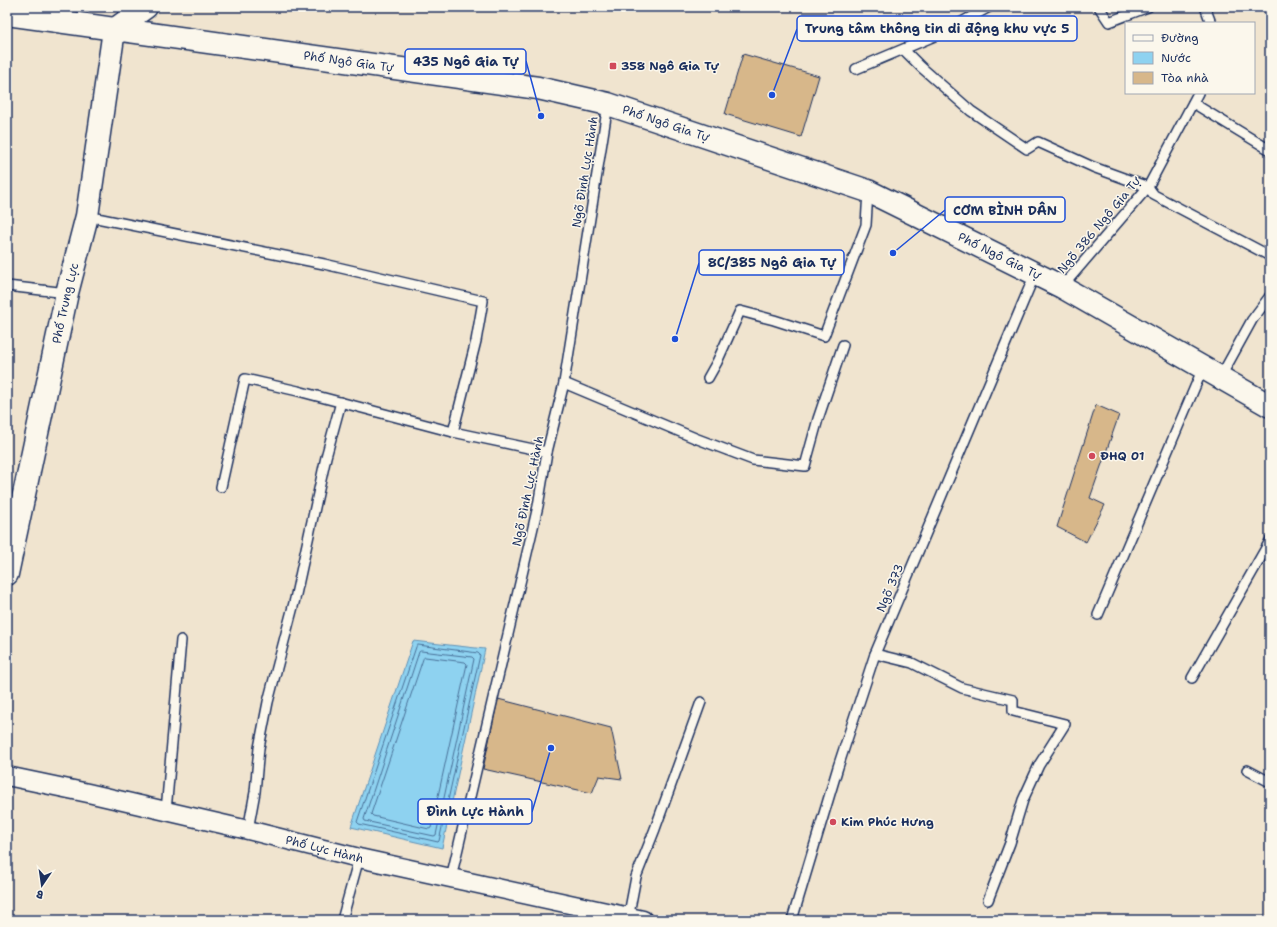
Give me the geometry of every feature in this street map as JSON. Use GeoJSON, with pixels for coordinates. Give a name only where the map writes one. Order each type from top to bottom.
{"type":"FeatureCollection","features":[{"type":"Feature","properties":{"kind":"main road"},"geometry":{"type":"LineString","coordinates":[[114,30],[146,7]]}},
{"type":"Feature","properties":{"kind":"main road","name":"Phố Ngô Gia Tự"},"geometry":{"type":"LineString","coordinates":[[7,14],[538,88],[608,104],[868,191],[1062,287],[1270,406]]}},
{"type":"Feature","properties":{"kind":"main road","name":"Phố Trung Lực"},"geometry":{"type":"LineString","coordinates":[[7,574],[86,216],[114,30]]}},
{"type":"Feature","properties":{"kind":"street","name":"Phố Lực Hành"},"geometry":{"type":"LineString","coordinates":[[7,776],[248,830],[359,858],[633,919]]}},
{"type":"Feature","properties":{"kind":"lane"},"geometry":{"type":"LineString","coordinates":[[856,69],[944,32],[990,7]]}},
{"type":"Feature","properties":{"kind":"lane"},"geometry":{"type":"LineString","coordinates":[[1099,7],[1109,22],[1148,7]]}},
{"type":"Feature","properties":{"kind":"lane"},"geometry":{"type":"LineString","coordinates":[[1205,7],[1211,22]]}},
{"type":"Feature","properties":{"kind":"lane"},"geometry":{"type":"LineString","coordinates":[[904,50],[921,68],[972,111],[1027,149],[1038,142],[1093,167],[1148,187],[1154,195],[1270,256]]}},
{"type":"Feature","properties":{"kind":"lane","name":"Ngõ 386 Ngô Gia Tự"},"geometry":{"type":"LineString","coordinates":[[1062,287],[1148,187],[1197,94]]}},
{"type":"Feature","properties":{"kind":"lane"},"geometry":{"type":"LineString","coordinates":[[1193,102],[1269,146]]}},
{"type":"Feature","properties":{"kind":"lane","name":"Ngõ Đình Lực Hành"},"geometry":{"type":"LineString","coordinates":[[451,878],[538,506],[547,452],[564,383],[608,104]]}},
{"type":"Feature","properties":{"kind":"lane"},"geometry":{"type":"LineString","coordinates":[[708,378],[717,362],[740,311],[824,336],[866,225],[868,191]]}},
{"type":"Feature","properties":{"kind":"lane"},"geometry":{"type":"LineString","coordinates":[[86,216],[324,264],[484,301],[476,341],[453,432]]}},
{"type":"Feature","properties":{"kind":"lane","name":"Ngõ 373"},"geometry":{"type":"LineString","coordinates":[[792,920],[838,767],[875,654],[1035,274]]}},
{"type":"Feature","properties":{"kind":"lane"},"geometry":{"type":"LineString","coordinates":[[7,286],[68,294]]}},
{"type":"Feature","properties":{"kind":"lane"},"geometry":{"type":"LineString","coordinates":[[1098,616],[1212,373],[1270,296]]}},
{"type":"Feature","properties":{"kind":"lane"},"geometry":{"type":"LineString","coordinates":[[564,383],[688,435],[753,460],[805,466],[818,419],[843,345]]}},
{"type":"Feature","properties":{"kind":"lane"},"geometry":{"type":"LineString","coordinates":[[222,487],[245,379],[341,402],[453,432],[547,452]]}},
{"type":"Feature","properties":{"kind":"lane"},"geometry":{"type":"LineString","coordinates":[[248,830],[255,792],[259,748],[268,702],[292,614],[326,457],[341,402]]}},
{"type":"Feature","properties":{"kind":"lane"},"geometry":{"type":"LineString","coordinates":[[1192,678],[1270,541]]}},
{"type":"Feature","properties":{"kind":"lane"},"geometry":{"type":"LineString","coordinates":[[166,811],[181,640]]}},
{"type":"Feature","properties":{"kind":"lane"},"geometry":{"type":"LineString","coordinates":[[875,654],[912,663],[962,688],[1013,700],[1013,711],[1065,724],[1039,765],[1023,800],[1010,842],[988,900]]}},
{"type":"Feature","properties":{"kind":"lane"},"geometry":{"type":"LineString","coordinates":[[633,919],[636,877],[701,702]]}},
{"type":"Feature","properties":{"kind":"lane"},"geometry":{"type":"LineString","coordinates":[[1247,770],[1270,782]]}},
{"type":"Feature","properties":{"kind":"lane"},"geometry":{"type":"LineString","coordinates":[[342,920],[359,858]]}},
{"type":"Feature","properties":{"kind":"water"},"geometry":{"type":"Polygon","coordinates":[[[413,641],[485,649],[442,848],[351,827],[413,641]]]}},
{"type":"Feature","properties":{"kind":"building"},"geometry":{"type":"Polygon","coordinates":[[[743,54],[819,76],[801,137],[725,114],[743,54]]]}},
{"type":"Feature","properties":{"kind":"building","name":"ĐHQ 01"},"geometry":{"type":"Polygon","coordinates":[[[1096,405],[1119,415],[1090,498],[1105,505],[1086,542],[1057,527],[1096,405]]]}},
{"type":"Feature","properties":{"kind":"building"},"geometry":{"type":"Polygon","coordinates":[[[498,699],[611,728],[622,779],[599,776],[592,793],[483,769],[498,699]]]}},
{"type":"Feature","properties":{"kind":"place","name":"358 Ngô Gia Tự"},"geometry":{"type":"Point","coordinates":[613,66]}},
{"type":"Feature","properties":{"kind":"place","name":"Trung tâm thông tin di động khu vực 5"},"geometry":{"type":"Point","coordinates":[772,95]}},
{"type":"Feature","properties":{"kind":"place","name":"435 Ngô Gia Tự"},"geometry":{"type":"Point","coordinates":[541,116]}},
{"type":"Feature","properties":{"kind":"place","name":"CƠM BÌNH DÂN"},"geometry":{"type":"Point","coordinates":[893,253]}},
{"type":"Feature","properties":{"kind":"place","name":"8C/385 Ngô Gia Tự"},"geometry":{"type":"Point","coordinates":[675,339]}},
{"type":"Feature","properties":{"kind":"place","name":"ĐHQ 01"},"geometry":{"type":"Point","coordinates":[1092,456]}},
{"type":"Feature","properties":{"kind":"place","name":"Đình Lực Hành"},"geometry":{"type":"Point","coordinates":[551,748]}},
{"type":"Feature","properties":{"kind":"place","name":"Kim Phúc Hưng"},"geometry":{"type":"Point","coordinates":[833,822]}}]}
